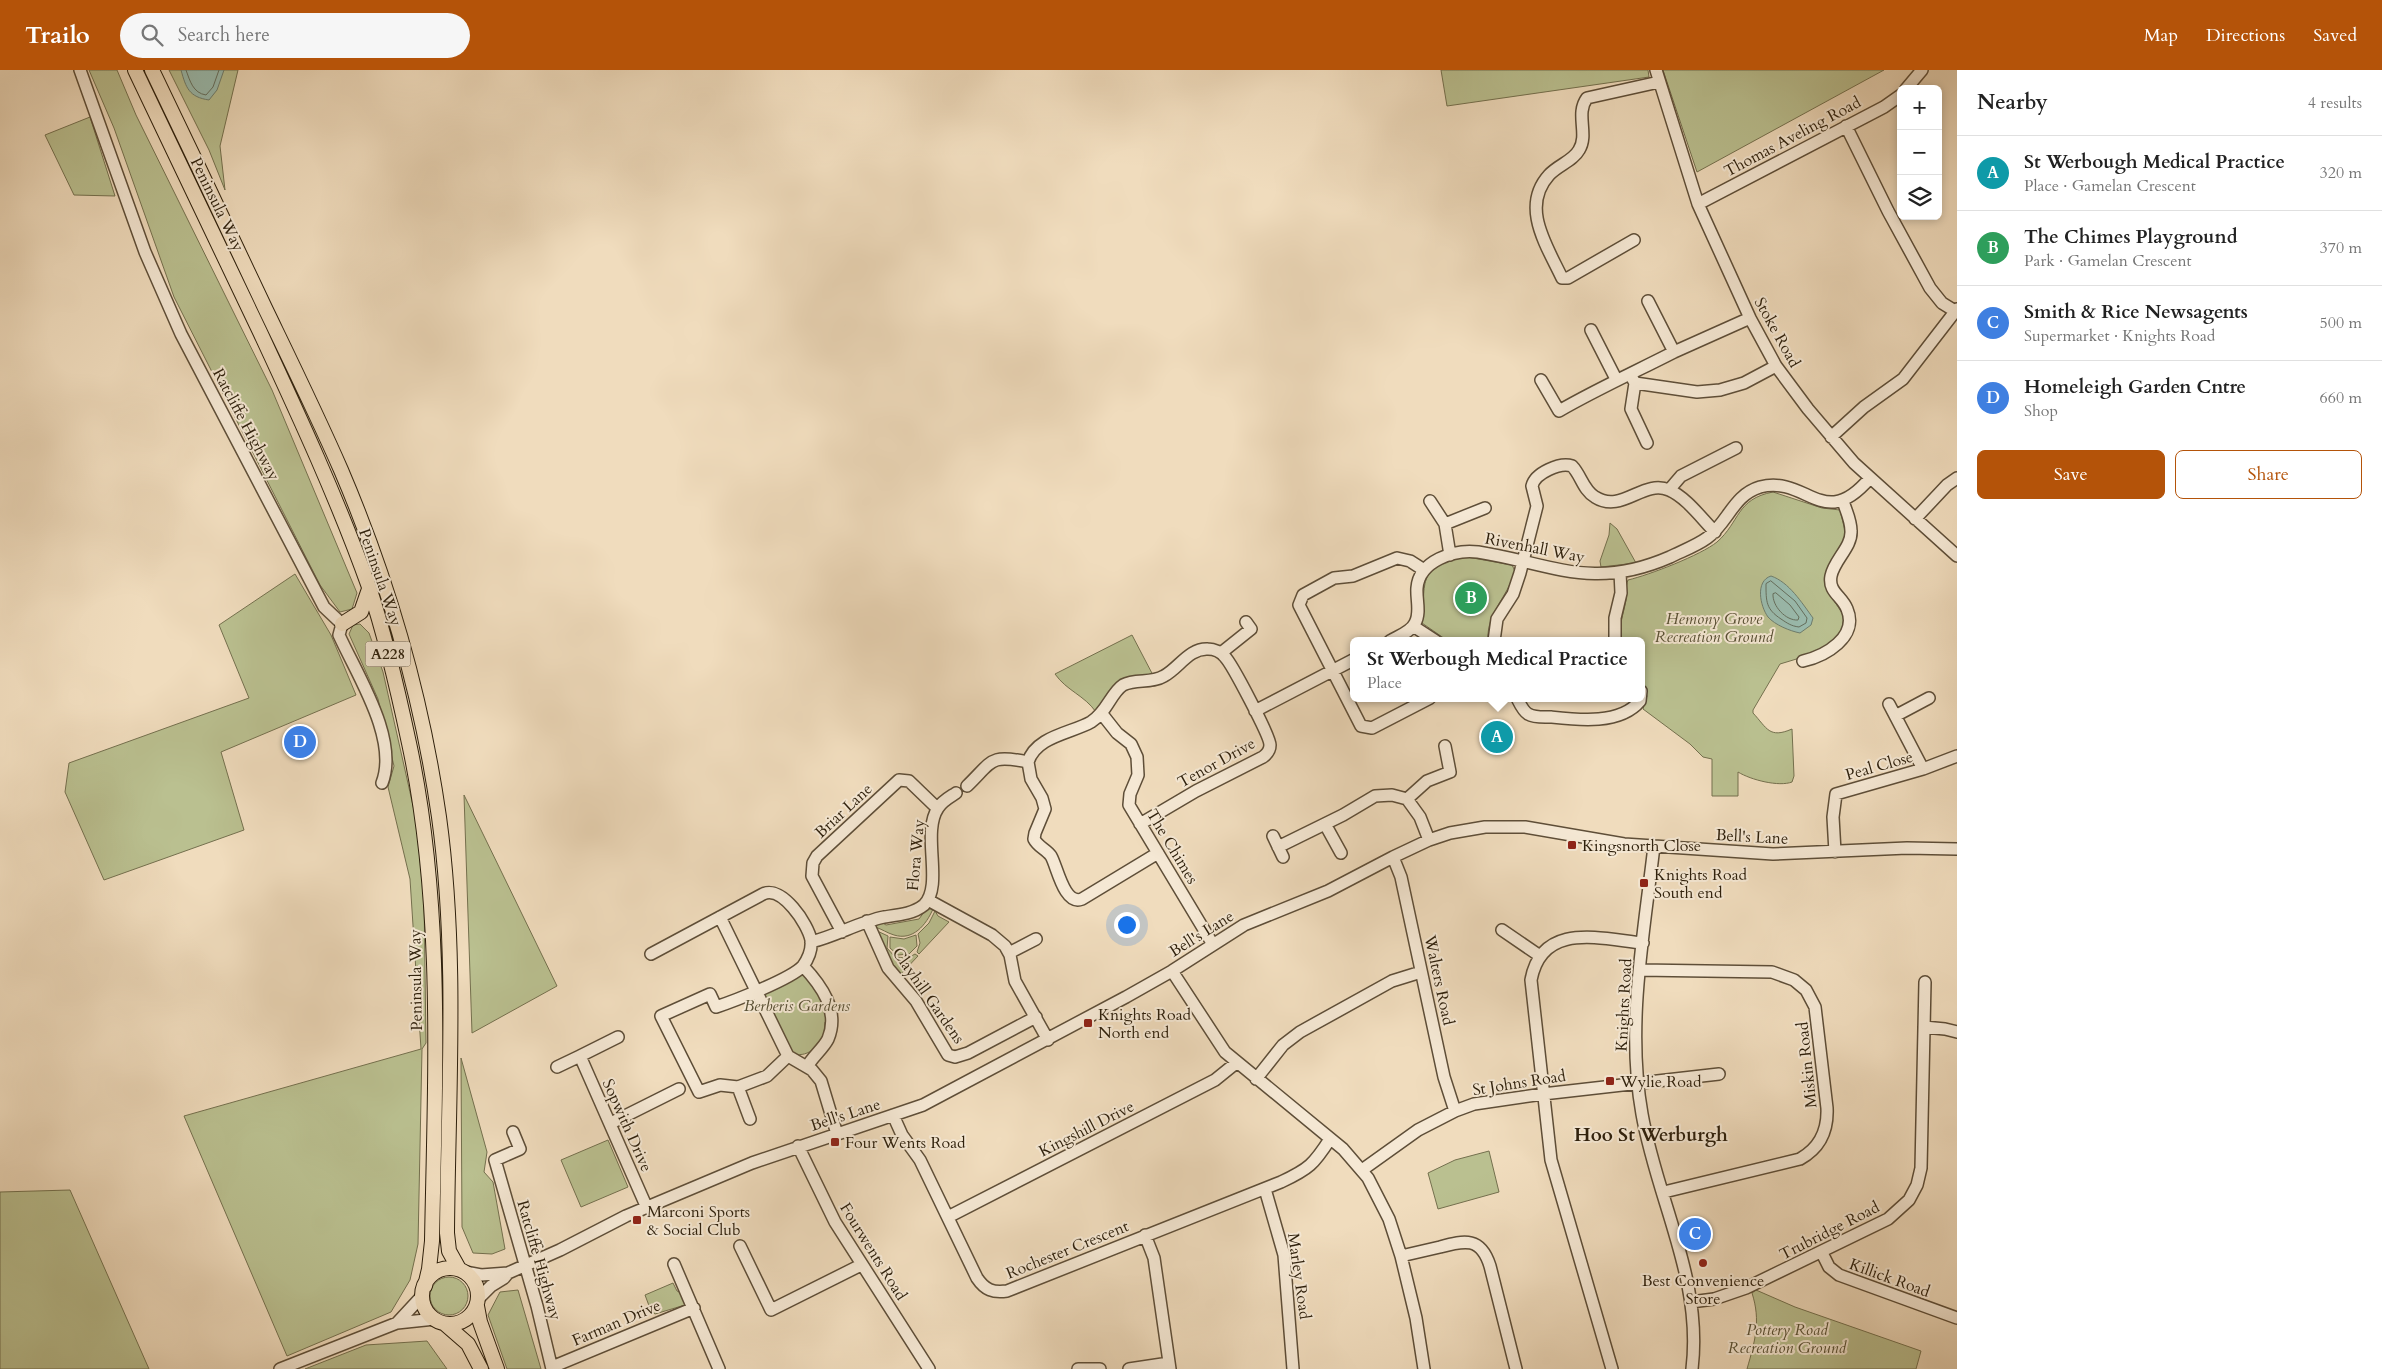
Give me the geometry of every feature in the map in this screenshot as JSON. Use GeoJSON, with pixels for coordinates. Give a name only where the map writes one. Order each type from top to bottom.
{"type":"FeatureCollection","features":[{"type":"Feature","properties":{"kind":"main road","name":"Peninsula Way"},"geometry":{"type":"LineString","coordinates":[[135,70],[329,482],[369,588],[387,647],[410,745],[422,818],[433,942],[432,1241],[424,1291]]}},
{"type":"Feature","properties":{"kind":"main road","name":"Peninsula Way"},"geometry":{"type":"LineString","coordinates":[[152,70],[341,470],[372,548],[400,633],[427,745],[446,875],[452,1001],[447,1233],[449,1251],[462,1270]]}},
{"type":"Feature","properties":{"kind":"main road"},"geometry":{"type":"LineString","coordinates":[[342,624],[361,612],[369,588]]}},
{"type":"Feature","properties":{"kind":"main road"},"geometry":{"type":"LineString","coordinates":[[355,617],[366,620],[387,647]]}},
{"type":"Feature","properties":{"kind":"main road"},"geometry":{"type":"LineString","coordinates":[[481,1369],[468,1344],[459,1334],[427,1311],[424,1291],[433,1274],[441,1270],[462,1270],[476,1285],[480,1322],[498,1369]]}},
{"type":"Feature","properties":{"kind":"main road"},"geometry":{"type":"LineString","coordinates":[[440,1322],[460,1322],[468,1318],[478,1303]]}},
{"type":"Feature","properties":{"kind":"street","name":"Ratcliffe Highway"},"geometry":{"type":"LineString","coordinates":[[80,70],[145,252],[181,334],[324,607],[342,624]]}},
{"type":"Feature","properties":{"kind":"street","name":"Stoke Road"},"geometry":{"type":"LineString","coordinates":[[1656,70],[1698,204],[1750,318],[1776,366],[1831,437],[1870,478],[1957,556]]}},
{"type":"Feature","properties":{"kind":"street"},"geometry":{"type":"LineString","coordinates":[[1909,85],[1922,70]]}},
{"type":"Feature","properties":{"kind":"street"},"geometry":{"type":"LineString","coordinates":[[1634,240],[1568,278],[1562,278],[1538,224],[1536,202],[1546,178],[1579,150],[1582,137],[1581,110],[1587,98],[1659,82]]}},
{"type":"Feature","properties":{"kind":"street","name":"Thomas Aveling Road"},"geometry":{"type":"LineString","coordinates":[[1698,204],[1884,107],[1897,97]]}},
{"type":"Feature","properties":{"kind":"street"},"geometry":{"type":"LineString","coordinates":[[1831,437],[1864,407],[1903,379],[1954,317],[1926,283],[1846,126]]}},
{"type":"Feature","properties":{"kind":"street"},"geometry":{"type":"LineString","coordinates":[[1648,302],[1674,352]]}},
{"type":"Feature","properties":{"kind":"street"},"geometry":{"type":"LineString","coordinates":[[1632,378],[1674,352],[1750,318]]}},
{"type":"Feature","properties":{"kind":"street"},"geometry":{"type":"LineString","coordinates":[[1590,330],[1616,378]]}},
{"type":"Feature","properties":{"kind":"street"},"geometry":{"type":"LineString","coordinates":[[1541,380],[1559,411],[1616,378],[1632,378],[1697,392],[1720,390],[1744,383],[1776,366]]}},
{"type":"Feature","properties":{"kind":"street"},"geometry":{"type":"LineString","coordinates":[[1632,378],[1631,409],[1647,443]]}},
{"type":"Feature","properties":{"kind":"street"},"geometry":{"type":"LineString","coordinates":[[1669,490],[1681,476],[1736,448]]}},
{"type":"Feature","properties":{"kind":"street"},"geometry":{"type":"LineString","coordinates":[[1495,637],[1497,619],[1513,594],[1523,562],[1537,506],[1532,486],[1538,476],[1559,466],[1570,465],[1576,470],[1591,494],[1600,500],[1612,502],[1624,501],[1654,488],[1669,490],[1680,498],[1715,532]]}},
{"type":"Feature","properties":{"kind":"street"},"geometry":{"type":"LineString","coordinates":[[1803,661],[1834,648],[1848,629],[1849,617],[1847,608],[1834,594],[1830,580],[1833,569],[1851,533],[1843,501],[1855,494],[1870,478]]}},
{"type":"Feature","properties":{"kind":"street"},"geometry":{"type":"LineString","coordinates":[[1916,519],[1957,478]]}},
{"type":"Feature","properties":{"kind":"street","name":"Rivenhall Way"},"geometry":{"type":"LineString","coordinates":[[1424,570],[1437,560],[1450,555],[1474,551],[1577,573],[1620,572],[1651,565],[1702,542],[1715,532],[1738,500],[1749,492],[1763,487],[1782,487],[1832,503],[1843,501]]}},
{"type":"Feature","properties":{"kind":"street"},"geometry":{"type":"LineString","coordinates":[[1430,501],[1445,524],[1450,555]]}},
{"type":"Feature","properties":{"kind":"street"},"geometry":{"type":"LineString","coordinates":[[1445,524],[1485,508]]}},
{"type":"Feature","properties":{"kind":"street"},"geometry":{"type":"LineString","coordinates":[[1396,637],[1413,626],[1418,615],[1417,585],[1424,570],[1410,561],[1397,558],[1348,578],[1334,578],[1303,594],[1299,602],[1300,608],[1359,724],[1366,728],[1372,728],[1422,702]]}},
{"type":"Feature","properties":{"kind":"street"},"geometry":{"type":"LineString","coordinates":[[1615,637],[1614,623],[1621,593],[1620,572]]}},
{"type":"Feature","properties":{"kind":"street"},"geometry":{"type":"LineString","coordinates":[[1158,853],[1082,899],[1074,900],[1059,877],[1050,854],[1034,839],[1034,833],[1045,810],[1042,798],[1031,779],[1028,762],[1032,754],[1040,746],[1064,732],[1088,723],[1102,714],[1115,693],[1124,685],[1157,680],[1172,672],[1189,655],[1199,650],[1208,649],[1221,653],[1251,629],[1246,622]]}},
{"type":"Feature","properties":{"kind":"street"},"geometry":{"type":"LineString","coordinates":[[342,624],[339,635],[372,703],[383,740],[386,764],[382,783]]}},
{"type":"Feature","properties":{"kind":"street"},"geometry":{"type":"LineString","coordinates":[[1413,626],[1430,637]]}},
{"type":"Feature","properties":{"kind":"street","name":"Tenor Drive"},"geometry":{"type":"LineString","coordinates":[[1140,824],[1196,791],[1265,756],[1270,749],[1270,740],[1255,710],[1228,660],[1221,653]]}},
{"type":"Feature","properties":{"kind":"street"},"geometry":{"type":"LineString","coordinates":[[1255,710],[1350,661]]}},
{"type":"Feature","properties":{"kind":"street"},"geometry":{"type":"LineString","coordinates":[[1897,716],[1929,698]]}},
{"type":"Feature","properties":{"kind":"street"},"geometry":{"type":"LineString","coordinates":[[1520,702],[1524,710],[1533,716],[1568,720],[1613,716],[1633,708],[1639,702]]}},
{"type":"Feature","properties":{"kind":"street"},"geometry":{"type":"LineString","coordinates":[[1889,704],[1897,716],[1923,770]]}},
{"type":"Feature","properties":{"kind":"street","name":"The Chimes"},"geometry":{"type":"LineString","coordinates":[[1102,714],[1136,752],[1138,775],[1129,802],[1140,824],[1212,943]]}},
{"type":"Feature","properties":{"kind":"street"},"geometry":{"type":"LineString","coordinates":[[1408,800],[1426,781],[1450,772],[1445,746]]}},
{"type":"Feature","properties":{"kind":"street","name":"Peal Close"},"geometry":{"type":"LineString","coordinates":[[1835,852],[1833,817],[1836,794],[1923,770],[1957,756]]}},
{"type":"Feature","properties":{"kind":"street"},"geometry":{"type":"LineString","coordinates":[[967,786],[992,761],[1006,758],[1028,762]]}},
{"type":"Feature","properties":{"kind":"street","name":"Briar Lane"},"geometry":{"type":"LineString","coordinates":[[842,932],[812,876],[813,864],[817,856],[899,780],[909,781],[938,808]]}},
{"type":"Feature","properties":{"kind":"street"},"geometry":{"type":"LineString","coordinates":[[938,808],[956,793]]}},
{"type":"Feature","properties":{"kind":"street"},"geometry":{"type":"LineString","coordinates":[[1278,846],[1325,824],[1375,796],[1392,794],[1408,800],[1420,817],[1429,840]]}},
{"type":"Feature","properties":{"kind":"street","name":"Flora Way"},"geometry":{"type":"LineString","coordinates":[[811,942],[866,922],[908,913],[916,910],[928,900],[932,888],[931,830],[938,808]]}},
{"type":"Feature","properties":{"kind":"street"},"geometry":{"type":"LineString","coordinates":[[1325,824],[1341,853]]}},
{"type":"Feature","properties":{"kind":"street","name":"Bell's Lane"},"geometry":{"type":"LineString","coordinates":[[462,1270],[480,1275],[508,1273],[647,1208],[752,1163],[923,1105],[1048,1040],[1172,971],[1212,943],[1244,924],[1328,891],[1429,840],[1471,828],[1513,826],[1536,828],[1608,842],[1773,854],[1914,848],[1957,849]]}},
{"type":"Feature","properties":{"kind":"street","name":"Knights Road"},"geometry":{"type":"LineString","coordinates":[[1654,846],[1636,1021],[1638,1083],[1649,1147],[1664,1192],[1691,1302],[1694,1332],[1692,1369]]}},
{"type":"Feature","properties":{"kind":"street","name":"Walters Road"},"geometry":{"type":"LineString","coordinates":[[1393,857],[1401,877],[1444,1077],[1455,1111]]}},
{"type":"Feature","properties":{"kind":"street"},"geometry":{"type":"LineString","coordinates":[[651,954],[767,892],[776,892],[792,907],[806,929],[811,942],[809,954],[802,966],[758,991],[716,1007],[710,994],[661,1016],[699,1092],[720,1085],[738,1087],[768,1075],[788,1056]]}},
{"type":"Feature","properties":{"kind":"street"},"geometry":{"type":"LineString","coordinates":[[928,900],[1001,941],[1009,953],[1015,981],[1048,1040]]}},
{"type":"Feature","properties":{"kind":"street"},"geometry":{"type":"LineString","coordinates":[[720,917],[758,991],[788,1056],[816,1073],[821,1081],[837,1134]]}},
{"type":"Feature","properties":{"kind":"street","name":"Clayhill Gardens"},"geometry":{"type":"LineString","coordinates":[[866,922],[888,968],[916,1001],[948,1055],[955,1057],[968,1053],[1036,1017]]}},
{"type":"Feature","properties":{"kind":"street"},"geometry":{"type":"LineString","coordinates":[[1502,930],[1540,956]]}},
{"type":"Feature","properties":{"kind":"street"},"geometry":{"type":"LineString","coordinates":[[1612,1369],[1554,1175],[1547,1138],[1531,988],[1534,968],[1540,956],[1554,944],[1572,938],[1643,943]]}},
{"type":"Feature","properties":{"kind":"street"},"geometry":{"type":"LineString","coordinates":[[1009,953],[1036,939]]}},
{"type":"Feature","properties":{"kind":"street"},"geometry":{"type":"LineString","coordinates":[[802,966],[818,981],[827,999],[831,1013],[827,1041],[807,1067]]}},
{"type":"Feature","properties":{"kind":"street","name":"Miskin Road"},"geometry":{"type":"LineString","coordinates":[[1640,970],[1772,972],[1794,980],[1806,990],[1815,1007],[1827,1108],[1827,1124],[1822,1138],[1812,1151],[1800,1159],[1664,1192]]}},
{"type":"Feature","properties":{"kind":"street"},"geometry":{"type":"LineString","coordinates":[[1172,971],[1216,1041],[1236,1063],[1330,1139],[1362,1170],[1382,1204],[1401,1256],[1416,1318],[1424,1369]]}},
{"type":"Feature","properties":{"kind":"street"},"geometry":{"type":"LineString","coordinates":[[1256,1079],[1283,1045],[1300,1032],[1392,981],[1421,972]]}},
{"type":"Feature","properties":{"kind":"street","name":"Trubridge Road"},"geometry":{"type":"LineString","coordinates":[[1691,1302],[1714,1299],[1738,1291],[1822,1253],[1888,1219],[1903,1207],[1914,1192],[1921,1168],[1926,982]]}},
{"type":"Feature","properties":{"kind":"street"},"geometry":{"type":"LineString","coordinates":[[1924,1027],[1957,1032]]}},
{"type":"Feature","properties":{"kind":"street"},"geometry":{"type":"LineString","coordinates":[[557,1067],[618,1037]]}},
{"type":"Feature","properties":{"kind":"street","name":"Sopwith Drive"},"geometry":{"type":"LineString","coordinates":[[580,1056],[647,1208]]}},
{"type":"Feature","properties":{"kind":"street","name":"Kingshill Drive"},"geometry":{"type":"LineString","coordinates":[[948,1217],[1215,1080],[1236,1063]]}},
{"type":"Feature","properties":{"kind":"street","name":"St Johns Road"},"geometry":{"type":"LineString","coordinates":[[1362,1170],[1418,1130],[1455,1111],[1487,1101],[1719,1074]]}},
{"type":"Feature","properties":{"kind":"street"},"geometry":{"type":"LineString","coordinates":[[738,1087],[750,1119]]}},
{"type":"Feature","properties":{"kind":"street"},"geometry":{"type":"LineString","coordinates":[[611,1123],[679,1089]]}},
{"type":"Feature","properties":{"kind":"street","name":"Rochester Crescent"},"geometry":{"type":"LineString","coordinates":[[893,1115],[902,1135],[920,1160],[977,1278],[985,1288],[996,1292],[1007,1291],[1304,1172],[1317,1159],[1330,1139]]}},
{"type":"Feature","properties":{"kind":"street","name":"Ratcliffe Highway"},"geometry":{"type":"LineString","coordinates":[[513,1132],[520,1149],[495,1160],[537,1306],[552,1368]]}},
{"type":"Feature","properties":{"kind":"street","name":"Fourwents Road"},"geometry":{"type":"LineString","coordinates":[[798,1146],[835,1222],[861,1265],[930,1369]]}},
{"type":"Feature","properties":{"kind":"street","name":"Marley Road"},"geometry":{"type":"LineString","coordinates":[[1265,1189],[1284,1255],[1289,1299],[1293,1369]]}},
{"type":"Feature","properties":{"kind":"street"},"geometry":{"type":"LineString","coordinates":[[1129,1369],[1170,1366],[1154,1258],[1144,1235]]}},
{"type":"Feature","properties":{"kind":"street"},"geometry":{"type":"LineString","coordinates":[[1401,1256],[1460,1241],[1470,1242],[1480,1247],[1490,1266],[1516,1369]]}},
{"type":"Feature","properties":{"kind":"street"},"geometry":{"type":"LineString","coordinates":[[740,1246],[771,1310],[861,1265]]}},
{"type":"Feature","properties":{"kind":"street","name":"Killick Road"},"geometry":{"type":"LineString","coordinates":[[1822,1253],[1829,1267],[1839,1275],[1957,1318]]}},
{"type":"Feature","properties":{"kind":"street"},"geometry":{"type":"LineString","coordinates":[[674,1264],[719,1369]]}},
{"type":"Feature","properties":{"kind":"street","name":"Bell's Lane"},"geometry":{"type":"LineString","coordinates":[[478,1303],[491,1286],[504,1278],[508,1273]]}},
{"type":"Feature","properties":{"kind":"street"},"geometry":{"type":"LineString","coordinates":[[397,1323],[424,1291]]}},
{"type":"Feature","properties":{"kind":"street","name":"Farman Drive"},"geometry":{"type":"LineString","coordinates":[[552,1368],[694,1308]]}},
{"type":"Feature","properties":{"kind":"street"},"geometry":{"type":"LineString","coordinates":[[280,1369],[397,1323],[440,1322]]}},
{"type":"Feature","properties":{"kind":"street"},"geometry":{"type":"LineString","coordinates":[[1078,1369],[1100,1369]]}},
{"type":"Feature","properties":{"kind":"green space"},"geometry":{"type":"Polygon","coordinates":[[[89,70],[117,70],[136,115],[272,390],[357,593],[352,609],[340,612],[320,585],[174,297],[114,128],[89,70]]]}},
{"type":"Feature","properties":{"kind":"green space"},"geometry":{"type":"Polygon","coordinates":[[[169,70],[238,70],[220,146],[225,190],[209,150],[169,70]]]}},
{"type":"Feature","properties":{"kind":"green space"},"geometry":{"type":"Polygon","coordinates":[[[1441,70],[1648,70],[1649,77],[1447,106],[1441,70]]]}},
{"type":"Feature","properties":{"kind":"green space"},"geometry":{"type":"Polygon","coordinates":[[[1663,70],[1884,70],[1697,172],[1663,70]]]}},
{"type":"Feature","properties":{"kind":"green space"},"geometry":{"type":"Polygon","coordinates":[[[90,117],[115,196],[74,195],[45,135],[90,117]]]}},
{"type":"Feature","properties":{"kind":"green space","name":"Hemony Grove Recreation Ground"},"geometry":{"type":"Polygon","coordinates":[[[1773,492],[1822,508],[1840,510],[1846,535],[1829,593],[1844,616],[1842,630],[1833,641],[1813,654],[1780,664],[1753,710],[1753,713],[1765,727],[1773,732],[1778,733],[1792,729],[1794,776],[1792,782],[1780,784],[1765,782],[1738,772],[1738,796],[1712,796],[1712,759],[1703,757],[1690,744],[1643,709],[1647,696],[1645,692],[1645,637],[1620,637],[1627,585],[1628,580],[1674,564],[1699,553],[1717,542],[1745,506],[1761,495],[1773,492]]]}},
{"type":"Feature","properties":{"kind":"green space"},"geometry":{"type":"Polygon","coordinates":[[[1610,523],[1617,529],[1636,563],[1601,567],[1600,561],[1609,535],[1610,523]]]}},
{"type":"Feature","properties":{"kind":"green space"},"geometry":{"type":"Polygon","coordinates":[[[1467,557],[1512,565],[1515,571],[1508,589],[1490,622],[1488,637],[1442,637],[1422,623],[1427,578],[1431,571],[1439,565],[1467,557]]]}},
{"type":"Feature","properties":{"kind":"green space"},"geometry":{"type":"Polygon","coordinates":[[[295,574],[331,635],[356,695],[221,752],[244,830],[104,880],[65,792],[69,763],[249,698],[219,625],[295,574]]]}},
{"type":"Feature","properties":{"kind":"green space"},"geometry":{"type":"Polygon","coordinates":[[[360,624],[369,633],[383,672],[416,819],[424,898],[426,1043],[422,1049],[418,1244],[410,1280],[391,1312],[287,1356],[184,1116],[421,1049],[410,879],[388,787],[394,766],[378,699],[349,634],[353,625],[360,624]]]}},
{"type":"Feature","properties":{"kind":"green space"},"geometry":{"type":"Polygon","coordinates":[[[1132,635],[1155,679],[1141,677],[1096,712],[1055,674],[1132,635]]]}},
{"type":"Feature","properties":{"kind":"green space"},"geometry":{"type":"Polygon","coordinates":[[[464,795],[557,986],[472,1033],[464,795]]]}},
{"type":"Feature","properties":{"kind":"green space"},"geometry":{"type":"Polygon","coordinates":[[[927,908],[933,909],[927,921],[913,934],[907,936],[894,935],[875,927],[881,922],[886,925],[919,919],[927,908]]]}},
{"type":"Feature","properties":{"kind":"green space"},"geometry":{"type":"Polygon","coordinates":[[[935,911],[938,916],[949,922],[919,954],[917,952],[920,943],[918,934],[929,923],[935,911]]]}},
{"type":"Feature","properties":{"kind":"green space"},"geometry":{"type":"Polygon","coordinates":[[[875,930],[888,936],[887,948],[895,957],[908,958],[915,954],[918,956],[901,974],[900,979],[875,930]]]}},
{"type":"Feature","properties":{"kind":"green space"},"geometry":{"type":"Polygon","coordinates":[[[916,935],[917,946],[909,954],[898,955],[890,948],[890,937],[904,939],[916,935]]]}},
{"type":"Feature","properties":{"kind":"green space","name":"Berberis Gardens"},"geometry":{"type":"Polygon","coordinates":[[[801,973],[817,986],[828,1020],[825,1022],[824,1032],[826,1034],[812,1051],[797,1054],[791,1053],[764,998],[764,993],[801,973]]]}},
{"type":"Feature","properties":{"kind":"green space"},"geometry":{"type":"Polygon","coordinates":[[[461,1058],[487,1152],[484,1172],[493,1182],[505,1249],[492,1254],[473,1253],[462,1227],[461,1058]]]}},
{"type":"Feature","properties":{"kind":"green space"},"geometry":{"type":"Polygon","coordinates":[[[608,1140],[628,1187],[581,1207],[561,1160],[608,1140]]]}},
{"type":"Feature","properties":{"kind":"green space"},"geometry":{"type":"Polygon","coordinates":[[[1489,1151],[1499,1192],[1438,1209],[1428,1173],[1455,1160],[1489,1151]]]}},
{"type":"Feature","properties":{"kind":"green space"},"geometry":{"type":"Polygon","coordinates":[[[70,1190],[149,1369],[0,1369],[0,1192],[70,1190]]]}},
{"type":"Feature","properties":{"kind":"green space"},"geometry":{"type":"Polygon","coordinates":[[[449,1277],[463,1282],[468,1296],[463,1310],[449,1315],[435,1310],[430,1296],[435,1282],[449,1277]]]}},
{"type":"Feature","properties":{"kind":"green space"},"geometry":{"type":"Polygon","coordinates":[[[673,1283],[677,1291],[682,1293],[685,1305],[655,1314],[651,1311],[645,1295],[673,1283]]]}},
{"type":"Feature","properties":{"kind":"green space"},"geometry":{"type":"Polygon","coordinates":[[[518,1290],[541,1369],[507,1369],[488,1315],[500,1292],[518,1290]]]}},
{"type":"Feature","properties":{"kind":"green space","name":"Pottery Road Recreation Ground"},"geometry":{"type":"Polygon","coordinates":[[[1756,1290],[1795,1307],[1921,1351],[1916,1369],[1747,1369],[1756,1331],[1755,1303],[1752,1293],[1756,1290]]]}},
{"type":"Feature","properties":{"kind":"green space"},"geometry":{"type":"Polygon","coordinates":[[[427,1341],[447,1369],[305,1369],[366,1345],[427,1341]]]}},
{"type":"Feature","properties":{"kind":"water"},"geometry":{"type":"Polygon","coordinates":[[[181,70],[224,70],[217,90],[209,100],[197,97],[189,91],[181,70]]]}},
{"type":"Feature","properties":{"kind":"water"},"geometry":{"type":"Polygon","coordinates":[[[1771,576],[1789,588],[1813,618],[1811,625],[1800,633],[1779,625],[1771,620],[1765,612],[1761,601],[1761,588],[1766,579],[1771,576]]]}},
{"type":"Feature","properties":{"kind":"place","name":"The Chimes Playground"},"geometry":{"type":"Point","coordinates":[1471,598]}},
{"type":"Feature","properties":{"kind":"place","name":"St Werbough Medical Practice"},"geometry":{"type":"Point","coordinates":[1497,737]}},
{"type":"Feature","properties":{"kind":"place","name":"Homeleigh Garden Cntre"},"geometry":{"type":"Point","coordinates":[300,742]}},
{"type":"Feature","properties":{"kind":"place","name":"Kingsnorth Close"},"geometry":{"type":"Point","coordinates":[1572,845]}},
{"type":"Feature","properties":{"kind":"place","name":"Knights Road South end"},"geometry":{"type":"Point","coordinates":[1644,883]}},
{"type":"Feature","properties":{"kind":"place","name":"Knights Road North end"},"geometry":{"type":"Point","coordinates":[1088,1023]}},
{"type":"Feature","properties":{"kind":"place","name":"Wylie Road"},"geometry":{"type":"Point","coordinates":[1610,1081]}},
{"type":"Feature","properties":{"kind":"place","name":"Four Wents Road"},"geometry":{"type":"Point","coordinates":[835,1142]}},
{"type":"Feature","properties":{"kind":"place","name":"Marconi Sports & Social Club"},"geometry":{"type":"Point","coordinates":[637,1220]}},
{"type":"Feature","properties":{"kind":"place","name":"Smith & Rice Newsagents"},"geometry":{"type":"Point","coordinates":[1695,1234]}},
{"type":"Feature","properties":{"kind":"place","name":"Best Convenience Store"},"geometry":{"type":"Point","coordinates":[1703,1263]}},
{"type":"Feature","properties":{"kind":"district","name":"Hoo St Werburgh"},"geometry":{"type":"Point","coordinates":[1651,1134]}}]}
